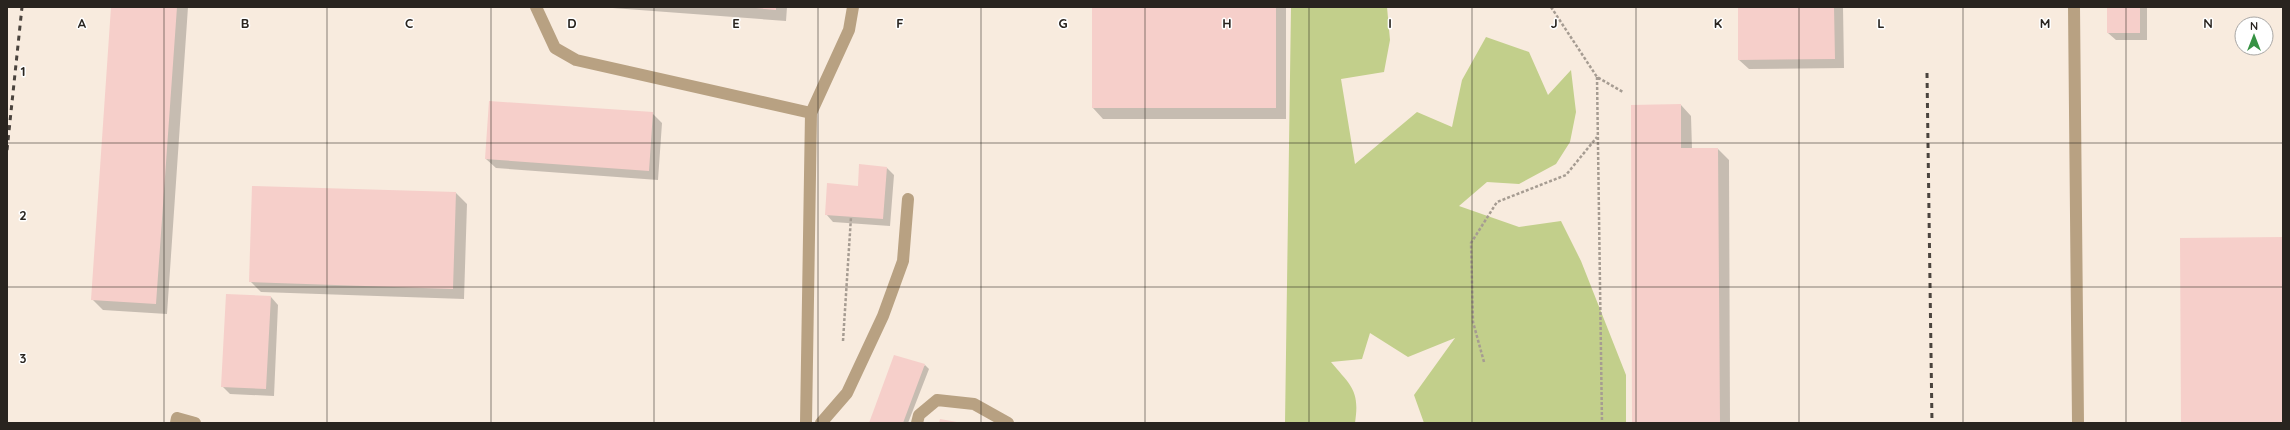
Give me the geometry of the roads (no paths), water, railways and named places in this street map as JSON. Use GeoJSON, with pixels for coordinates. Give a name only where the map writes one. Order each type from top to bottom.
{"type":"FeatureCollection","features":[{"type":"Feature","properties":{"kind":"street"},"geometry":{"type":"LineString","coordinates":[[536,7],[555,48],[576,60],[811,113]]}},
{"type":"Feature","properties":{"kind":"street"},"geometry":{"type":"LineString","coordinates":[[806,423],[811,113],[849,30],[854,7]]}},
{"type":"Feature","properties":{"kind":"street"},"geometry":{"type":"LineString","coordinates":[[2074,7],[2078,423]]}},
{"type":"Feature","properties":{"kind":"street"},"geometry":{"type":"LineString","coordinates":[[821,423],[847,393],[883,316],[903,261],[908,199]]}},
{"type":"Feature","properties":{"kind":"street"},"geometry":{"type":"LineString","coordinates":[[917,423],[919,415],[937,400],[974,404],[1008,423]]}},
{"type":"Feature","properties":{"kind":"street"},"geometry":{"type":"LineString","coordinates":[[176,423],[177,418],[195,423]]}},
{"type":"Feature","properties":{"kind":"railway"},"geometry":{"type":"LineString","coordinates":[[7,150],[22,7]]}},
{"type":"Feature","properties":{"kind":"railway"},"geometry":{"type":"LineString","coordinates":[[1927,73],[1932,423]]}}]}
